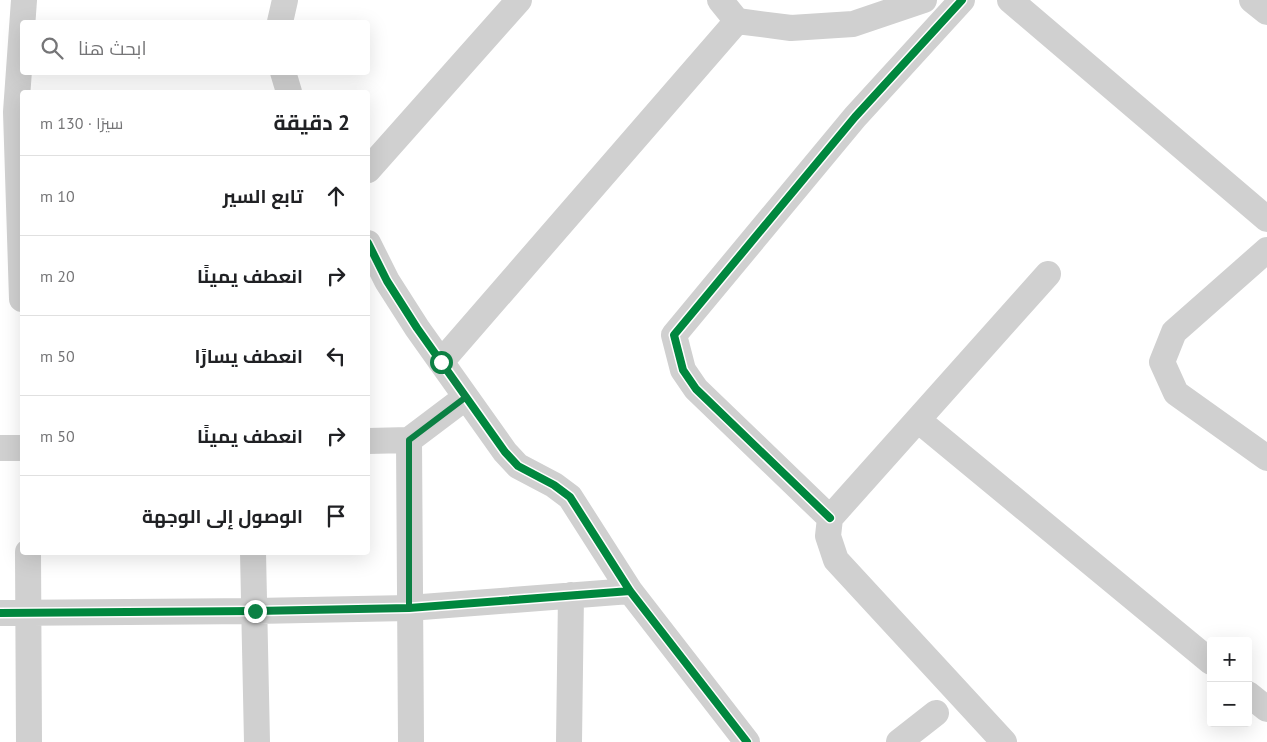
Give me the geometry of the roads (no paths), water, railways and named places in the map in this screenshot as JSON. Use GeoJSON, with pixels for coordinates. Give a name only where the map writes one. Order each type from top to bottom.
{"type":"FeatureCollection","features":[{"type":"Feature","properties":{"kind":"street"},"geometry":{"type":"LineString","coordinates":[[22,20],[24,0]]}},
{"type":"Feature","properties":{"kind":"street"},"geometry":{"type":"LineString","coordinates":[[280,20],[285,0]]}},
{"type":"Feature","properties":{"kind":"street"},"geometry":{"type":"LineString","coordinates":[[370,168],[519,0]]}},
{"type":"Feature","properties":{"kind":"street"},"geometry":{"type":"LineString","coordinates":[[720,0],[737,21],[791,28],[853,24],[924,0]]}},
{"type":"Feature","properties":{"kind":"street"},"geometry":{"type":"LineString","coordinates":[[830,518],[696,389],[683,370],[674,335],[855,117],[962,0]]}},
{"type":"Feature","properties":{"kind":"street"},"geometry":{"type":"LineString","coordinates":[[1010,0],[1267,219]]}},
{"type":"Feature","properties":{"kind":"street"},"geometry":{"type":"LineString","coordinates":[[1252,0],[1267,12]]}},
{"type":"Feature","properties":{"kind":"street"},"geometry":{"type":"LineString","coordinates":[[441,362],[737,21]]}},
{"type":"Feature","properties":{"kind":"street"},"geometry":{"type":"LineString","coordinates":[[20,41],[13,112],[20,247]]}},
{"type":"Feature","properties":{"kind":"street"},"geometry":{"type":"LineString","coordinates":[[284,75],[288,90]]}},
{"type":"Feature","properties":{"kind":"street"},"geometry":{"type":"LineString","coordinates":[[1267,250],[1174,332],[1162,362],[1176,393],[1267,458]]}},
{"type":"Feature","properties":{"kind":"street"},"geometry":{"type":"LineString","coordinates":[[370,251],[377,281],[416,328],[511,459],[526,471],[562,490],[570,497],[630,591],[747,742]]}},
{"type":"Feature","properties":{"kind":"street"},"geometry":{"type":"LineString","coordinates":[[1004,742],[836,560],[828,536],[830,518],[1048,274]]}},
{"type":"Feature","properties":{"kind":"street"},"geometry":{"type":"LineString","coordinates":[[0,286],[20,286]]}},
{"type":"Feature","properties":{"kind":"street"},"geometry":{"type":"LineString","coordinates":[[370,441],[409,440],[466,397]]}},
{"type":"Feature","properties":{"kind":"street"},"geometry":{"type":"LineString","coordinates":[[918,420],[1207,659]]}},
{"type":"Feature","properties":{"kind":"street"},"geometry":{"type":"LineString","coordinates":[[409,440],[411,742]]}},
{"type":"Feature","properties":{"kind":"street"},"geometry":{"type":"LineString","coordinates":[[0,448],[20,448]]}},
{"type":"Feature","properties":{"kind":"street"},"geometry":{"type":"LineString","coordinates":[[28,555],[29,742]]}},
{"type":"Feature","properties":{"kind":"street"},"geometry":{"type":"LineString","coordinates":[[253,555],[257,742]]}},
{"type":"Feature","properties":{"kind":"street"},"geometry":{"type":"LineString","coordinates":[[0,612],[409,608],[630,591]]}},
{"type":"Feature","properties":{"kind":"street"},"geometry":{"type":"LineString","coordinates":[[569,742],[571,595]]}},
{"type":"Feature","properties":{"kind":"street"},"geometry":{"type":"LineString","coordinates":[[1252,697],[1267,709]]}},
{"type":"Feature","properties":{"kind":"street"},"geometry":{"type":"LineString","coordinates":[[898,742],[936,713]]}}]}
